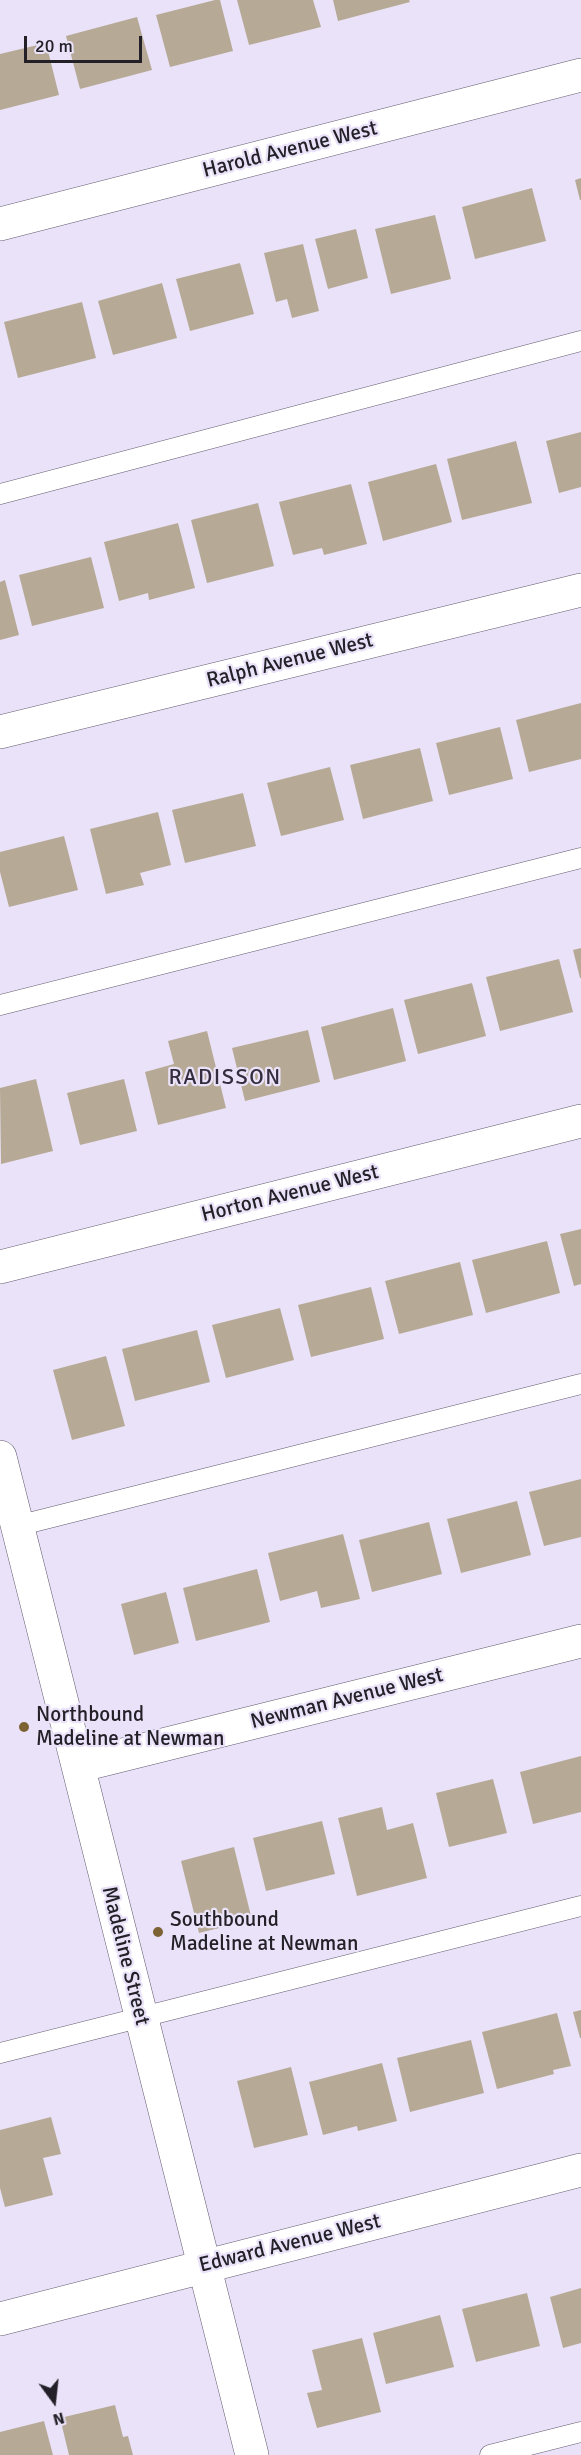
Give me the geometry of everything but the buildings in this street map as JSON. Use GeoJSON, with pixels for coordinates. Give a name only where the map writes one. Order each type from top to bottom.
{"type":"FeatureCollection","features":[{"type":"Feature","properties":{"kind":"street","name":"Harold Avenue West"},"geometry":{"type":"LineString","coordinates":[[0,225],[581,75]]}},
{"type":"Feature","properties":{"kind":"street","name":"Ralph Avenue West"},"geometry":{"type":"LineString","coordinates":[[0,732],[581,590]]}},
{"type":"Feature","properties":{"kind":"street","name":"Horton Avenue West"},"geometry":{"type":"LineString","coordinates":[[0,1267],[581,1121]]}},
{"type":"Feature","properties":{"kind":"street","name":"Madeline Street"},"geometry":{"type":"LineString","coordinates":[[0,1457],[202,2266],[252,2455]]}},
{"type":"Feature","properties":{"kind":"street","name":"Newman Avenue West"},"geometry":{"type":"LineString","coordinates":[[78,1766],[581,1641]]}},
{"type":"Feature","properties":{"kind":"street","name":"Edward Avenue West"},"geometry":{"type":"LineString","coordinates":[[0,2319],[581,2170]]}},
{"type":"Feature","properties":{"kind":"lane"},"geometry":{"type":"LineString","coordinates":[[0,494],[581,341]]}},
{"type":"Feature","properties":{"kind":"lane"},"geometry":{"type":"LineString","coordinates":[[0,1005],[581,858]]}},
{"type":"Feature","properties":{"kind":"lane"},"geometry":{"type":"LineString","coordinates":[[17,1526],[581,1384]]}},
{"type":"Feature","properties":{"kind":"lane"},"geometry":{"type":"LineString","coordinates":[[0,2054],[581,1906]]}},
{"type":"Feature","properties":{"kind":"lane"},"geometry":{"type":"LineString","coordinates":[[490,2455],[581,2432]]}},
{"type":"Feature","properties":{"kind":"place","name":"Northbound Madeline at Newman"},"geometry":{"type":"Point","coordinates":[24,1727]}},
{"type":"Feature","properties":{"kind":"place","name":"Southbound Madeline at Newman"},"geometry":{"type":"Point","coordinates":[158,1932]}},
{"type":"Feature","properties":{"kind":"district","name":"RADISSON"},"geometry":{"type":"Point","coordinates":[225,1078]}}]}
